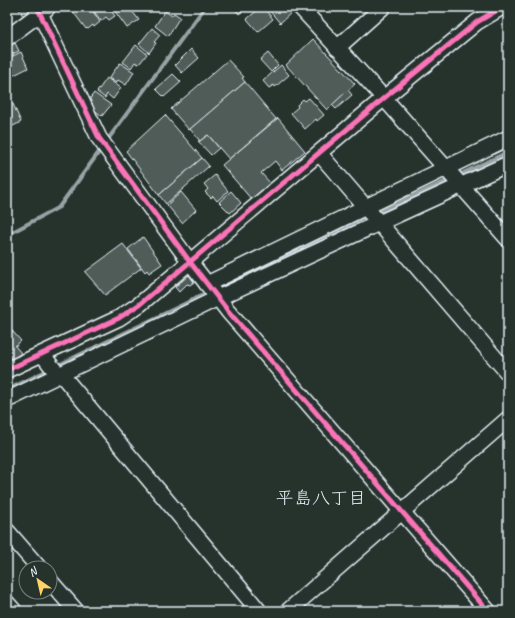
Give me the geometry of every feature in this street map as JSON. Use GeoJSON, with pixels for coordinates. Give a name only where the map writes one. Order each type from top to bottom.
{"type":"FeatureCollection","features":[{"type":"Feature","properties":{"kind":"street"},"geometry":{"type":"LineString","coordinates":[[300,7],[384,98],[508,239]]}},
{"type":"Feature","properties":{"kind":"street"},"geometry":{"type":"LineString","coordinates":[[337,48],[383,7]]}},
{"type":"Feature","properties":{"kind":"street"},"geometry":{"type":"LineString","coordinates":[[7,370],[44,357],[119,318],[140,304],[384,98],[477,22],[502,7]]}},
{"type":"Feature","properties":{"kind":"street"},"geometry":{"type":"LineString","coordinates":[[7,38],[41,9],[99,138],[190,262],[212,290],[488,611]]}},
{"type":"Feature","properties":{"kind":"street"},"geometry":{"type":"LineString","coordinates":[[212,290],[453,177],[508,138]]}},
{"type":"Feature","properties":{"kind":"street"},"geometry":{"type":"LineString","coordinates":[[319,153],[508,373]]}},
{"type":"Feature","properties":{"kind":"street"},"geometry":{"type":"LineString","coordinates":[[7,400],[212,290],[453,177],[508,164]]}},
{"type":"Feature","properties":{"kind":"street"},"geometry":{"type":"LineString","coordinates":[[44,357],[259,611]]}},
{"type":"Feature","properties":{"kind":"street"},"geometry":{"type":"LineString","coordinates":[[288,611],[508,419]]}},
{"type":"Feature","properties":{"kind":"street"},"geometry":{"type":"LineString","coordinates":[[7,531],[32,560]]}},
{"type":"Feature","properties":{"kind":"street"},"geometry":{"type":"LineString","coordinates":[[58,590],[76,611]]}},
{"type":"Feature","properties":{"kind":"street"},"geometry":{"type":"LineString","coordinates":[[7,603],[14,611]]}},
{"type":"Feature","properties":{"kind":"building"},"geometry":{"type":"Polygon","coordinates":[[[18,7],[30,7],[32,11],[23,16],[18,7]]]}},
{"type":"Feature","properties":{"kind":"building"},"geometry":{"type":"Polygon","coordinates":[[[74,7],[90,7],[100,22],[94,27],[93,25],[86,29],[71,9],[74,7]]]}},
{"type":"Feature","properties":{"kind":"building"},"geometry":{"type":"Polygon","coordinates":[[[91,7],[108,7],[115,16],[109,20],[106,17],[101,21],[91,7]]]}},
{"type":"Feature","properties":{"kind":"building"},"geometry":{"type":"Polygon","coordinates":[[[118,7],[129,7],[139,20],[127,28],[114,10],[118,7]]]}},
{"type":"Feature","properties":{"kind":"building"},"geometry":{"type":"Polygon","coordinates":[[[233,7],[247,7],[239,14],[233,7]]]}},
{"type":"Feature","properties":{"kind":"building"},"geometry":{"type":"Polygon","coordinates":[[[263,7],[273,19],[258,32],[247,19],[263,7]]]}},
{"type":"Feature","properties":{"kind":"building"},"geometry":{"type":"Polygon","coordinates":[[[270,7],[288,7],[292,12],[280,23],[268,9],[270,7]]]}},
{"type":"Feature","properties":{"kind":"building"},"geometry":{"type":"Polygon","coordinates":[[[165,11],[172,16],[174,13],[180,17],[168,36],[155,26],[165,11]]]}},
{"type":"Feature","properties":{"kind":"building"},"geometry":{"type":"Polygon","coordinates":[[[152,28],[160,35],[154,42],[156,43],[149,53],[139,44],[152,28]]]}},
{"type":"Feature","properties":{"kind":"building"},"geometry":{"type":"Polygon","coordinates":[[[313,39],[355,84],[327,110],[286,65],[313,39]]]}},
{"type":"Feature","properties":{"kind":"building"},"geometry":{"type":"Polygon","coordinates":[[[15,43],[19,51],[10,55],[7,46],[15,43]]]}},
{"type":"Feature","properties":{"kind":"building"},"geometry":{"type":"Polygon","coordinates":[[[136,45],[147,54],[140,63],[138,64],[135,62],[131,68],[123,62],[136,45]]]}},
{"type":"Feature","properties":{"kind":"building"},"geometry":{"type":"Polygon","coordinates":[[[191,49],[199,58],[182,73],[175,65],[191,49]]]}},
{"type":"Feature","properties":{"kind":"building"},"geometry":{"type":"Polygon","coordinates":[[[21,52],[28,68],[8,78],[7,59],[21,52]]]}},
{"type":"Feature","properties":{"kind":"building"},"geometry":{"type":"Polygon","coordinates":[[[268,53],[278,65],[271,72],[260,60],[268,53]]]}},
{"type":"Feature","properties":{"kind":"building"},"geometry":{"type":"Polygon","coordinates":[[[228,60],[244,77],[242,78],[245,82],[189,130],[171,109],[228,60]]]}},
{"type":"Feature","properties":{"kind":"building"},"geometry":{"type":"Polygon","coordinates":[[[120,63],[134,72],[126,85],[118,80],[116,83],[109,78],[120,63]]]}},
{"type":"Feature","properties":{"kind":"building"},"geometry":{"type":"Polygon","coordinates":[[[281,65],[289,75],[275,87],[274,85],[269,88],[263,81],[281,65]]]}},
{"type":"Feature","properties":{"kind":"building"},"geometry":{"type":"Polygon","coordinates":[[[173,74],[181,82],[164,97],[156,89],[173,74]]]}},
{"type":"Feature","properties":{"kind":"building"},"geometry":{"type":"Polygon","coordinates":[[[107,78],[121,88],[113,99],[107,94],[105,98],[97,92],[107,78]]]}},
{"type":"Feature","properties":{"kind":"building"},"geometry":{"type":"Polygon","coordinates":[[[245,82],[276,119],[229,159],[208,135],[200,141],[190,129],[245,82]]]}},
{"type":"Feature","properties":{"kind":"building"},"geometry":{"type":"Polygon","coordinates":[[[348,90],[352,95],[336,109],[332,105],[348,90]]]}},
{"type":"Feature","properties":{"kind":"building"},"geometry":{"type":"Polygon","coordinates":[[[94,93],[111,105],[102,116],[90,107],[93,104],[89,100],[94,93]]]}},
{"type":"Feature","properties":{"kind":"building"},"geometry":{"type":"Polygon","coordinates":[[[309,98],[324,115],[317,121],[316,119],[305,129],[291,113],[298,107],[297,105],[303,99],[305,101],[309,98]]]}},
{"type":"Feature","properties":{"kind":"building"},"geometry":{"type":"Polygon","coordinates":[[[13,104],[21,122],[7,129],[7,107],[13,104]]]}},
{"type":"Feature","properties":{"kind":"building"},"geometry":{"type":"Polygon","coordinates":[[[165,115],[202,158],[159,195],[126,151],[165,115]]]}},
{"type":"Feature","properties":{"kind":"building"},"geometry":{"type":"Polygon","coordinates":[[[278,118],[305,151],[282,170],[275,161],[261,173],[271,184],[252,200],[222,165],[278,118]]]}},
{"type":"Feature","properties":{"kind":"building"},"geometry":{"type":"Polygon","coordinates":[[[208,135],[219,148],[211,155],[198,141],[208,135]]]}},
{"type":"Feature","properties":{"kind":"building"},"geometry":{"type":"Polygon","coordinates":[[[202,158],[209,166],[166,204],[159,195],[202,158]]]}},
{"type":"Feature","properties":{"kind":"building"},"geometry":{"type":"Polygon","coordinates":[[[215,175],[228,191],[217,201],[213,196],[211,198],[205,192],[208,189],[204,184],[215,175]]]}},
{"type":"Feature","properties":{"kind":"building"},"geometry":{"type":"Polygon","coordinates":[[[231,191],[241,203],[230,213],[219,202],[231,191]]]}},
{"type":"Feature","properties":{"kind":"building"},"geometry":{"type":"Polygon","coordinates":[[[181,192],[196,210],[182,223],[167,205],[181,192]]]}},
{"type":"Feature","properties":{"kind":"building"},"geometry":{"type":"Polygon","coordinates":[[[143,237],[162,264],[149,273],[147,270],[145,272],[128,249],[143,237]]]}},
{"type":"Feature","properties":{"kind":"building"},"geometry":{"type":"Polygon","coordinates":[[[123,244],[141,268],[105,295],[85,272],[123,244]]]}},
{"type":"Feature","properties":{"kind":"building"},"geometry":{"type":"Polygon","coordinates":[[[189,275],[194,282],[190,285],[187,284],[179,292],[175,287],[189,275]]]}},
{"type":"Feature","properties":{"kind":"building"},"geometry":{"type":"Polygon","coordinates":[[[7,325],[21,341],[15,346],[21,353],[17,356],[18,358],[7,364],[7,325]]]}},
{"type":"Feature","properties":{"kind":"waterway"},"geometry":{"type":"LineString","coordinates":[[106,142],[205,7]]}},
{"type":"Feature","properties":{"kind":"waterway"},"geometry":{"type":"LineString","coordinates":[[7,235],[59,207],[102,148]]}},
{"type":"Feature","properties":{"kind":"waterway"},"geometry":{"type":"LineString","coordinates":[[215,289],[508,152]]}},
{"type":"Feature","properties":{"kind":"waterway"},"geometry":{"type":"LineString","coordinates":[[7,390],[209,292]]}},
{"type":"Feature","properties":{"kind":"cycle path"},"geometry":{"type":"LineString","coordinates":[[37,7],[99,138],[190,262],[228,311],[488,611]]}},
{"type":"Feature","properties":{"kind":"cycle path"},"geometry":{"type":"LineString","coordinates":[[7,370],[119,318],[140,304],[384,98],[477,22],[502,7]]}},
{"type":"Feature","properties":{"kind":"district","name":"平島八丁目"},"geometry":{"type":"Point","coordinates":[321,498]}}]}
